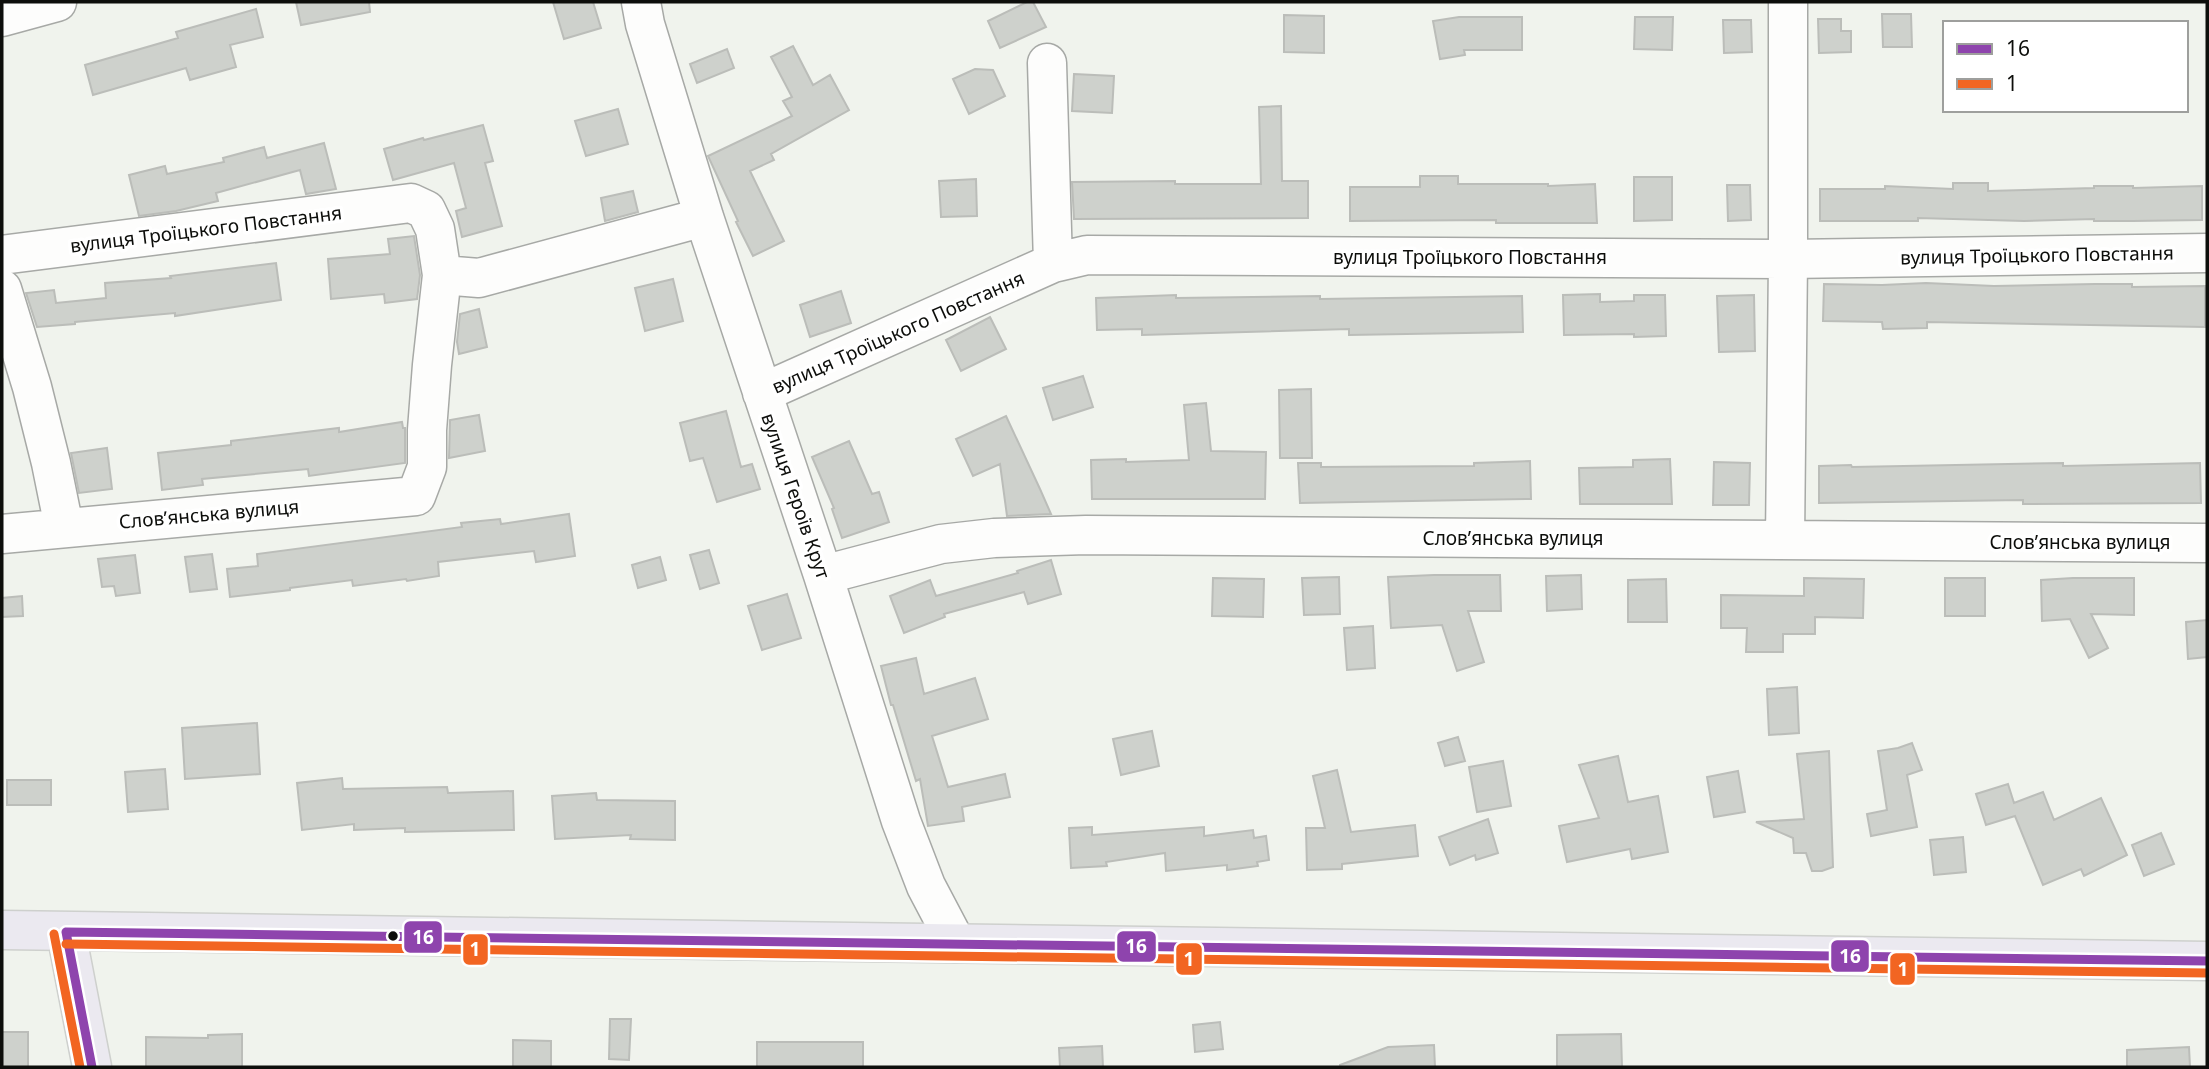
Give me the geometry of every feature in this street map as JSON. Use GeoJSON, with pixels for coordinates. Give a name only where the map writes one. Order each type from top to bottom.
{"type":"FeatureCollection","features":[{"type":"Feature","properties":{"kind":"main road"},"geometry":{"type":"LineString","coordinates":[[2,930],[2207,961]]}},
{"type":"Feature","properties":{"kind":"main road"},"geometry":{"type":"LineString","coordinates":[[66,932],[92,1067]]}},
{"type":"Feature","properties":{"kind":"street"},"geometry":{"type":"LineString","coordinates":[[2,17],[57,2]]}},
{"type":"Feature","properties":{"kind":"street","name":"вулиця Героїв Крут"},"geometry":{"type":"LineString","coordinates":[[641,2],[645,24],[704,217],[823,575],[901,821],[926,886],[956,943]]}},
{"type":"Feature","properties":{"kind":"street"},"geometry":{"type":"LineString","coordinates":[[1785,540],[1788,2]]}},
{"type":"Feature","properties":{"kind":"street"},"geometry":{"type":"LineString","coordinates":[[1047,63],[1053,263]]}},
{"type":"Feature","properties":{"kind":"street","name":"вулиця Троїцького Повстання"},"geometry":{"type":"LineString","coordinates":[[2,255],[411,203],[426,210],[435,229],[442,275]]}},
{"type":"Feature","properties":{"kind":"street"},"geometry":{"type":"LineString","coordinates":[[442,275],[479,278],[704,217]]}},
{"type":"Feature","properties":{"kind":"street","name":"вулиця Троїцького Повстання"},"geometry":{"type":"LineString","coordinates":[[762,393],[1053,263],[1087,255],[1788,259],[2207,253]]}},
{"type":"Feature","properties":{"kind":"street","name":"Словʼянська вулиця"},"geometry":{"type":"LineString","coordinates":[[2,534],[416,496],[427,467],[431,378],[442,275]]}},
{"type":"Feature","properties":{"kind":"street"},"geometry":{"type":"LineString","coordinates":[[2,289],[32,387],[64,527]]}},
{"type":"Feature","properties":{"kind":"street","name":"Словʼянська вулиця"},"geometry":{"type":"LineString","coordinates":[[823,575],[941,544],[994,538],[1086,535],[2207,543]]}},
{"type":"Feature","properties":{"kind":"building"},"geometry":{"type":"Polygon","coordinates":[[[296,2],[369,2],[370,12],[301,25],[296,2]]]}},
{"type":"Feature","properties":{"kind":"building"},"geometry":{"type":"Polygon","coordinates":[[[553,2],[593,2],[601,28],[564,39],[553,2]]]}},
{"type":"Feature","properties":{"kind":"building"},"geometry":{"type":"Polygon","coordinates":[[[1027,2],[1033,2],[1046,27],[1000,48],[988,21],[1027,2]]]}},
{"type":"Feature","properties":{"kind":"building"},"geometry":{"type":"Polygon","coordinates":[[[256,9],[263,37],[230,45],[236,67],[190,80],[186,68],[93,95],[85,65],[178,38],[176,32],[256,9]]]}},
{"type":"Feature","properties":{"kind":"building"},"geometry":{"type":"Polygon","coordinates":[[[1882,14],[1911,14],[1912,47],[1883,47],[1882,14]]]}},
{"type":"Feature","properties":{"kind":"building"},"geometry":{"type":"Polygon","coordinates":[[[1284,15],[1324,16],[1324,53],[1284,52],[1284,15]]]}},
{"type":"Feature","properties":{"kind":"building"},"geometry":{"type":"Polygon","coordinates":[[[1459,17],[1522,17],[1522,50],[1464,50],[1465,55],[1440,59],[1433,21],[1459,17]]]}},
{"type":"Feature","properties":{"kind":"building"},"geometry":{"type":"Polygon","coordinates":[[[1635,17],[1673,17],[1672,50],[1634,49],[1635,17]]]}},
{"type":"Feature","properties":{"kind":"building"},"geometry":{"type":"Polygon","coordinates":[[[1818,19],[1841,19],[1841,31],[1851,31],[1851,52],[1819,53],[1818,19]]]}},
{"type":"Feature","properties":{"kind":"building"},"geometry":{"type":"Polygon","coordinates":[[[1723,20],[1751,20],[1752,52],[1724,53],[1723,20]]]}},
{"type":"Feature","properties":{"kind":"building"},"geometry":{"type":"Polygon","coordinates":[[[793,46],[813,85],[830,75],[849,110],[771,154],[774,160],[750,171],[784,241],[753,256],[708,156],[792,116],[783,101],[792,97],[771,57],[793,46]]]}},
{"type":"Feature","properties":{"kind":"building"},"geometry":{"type":"Polygon","coordinates":[[[727,49],[734,68],[697,83],[690,64],[727,49]]]}},
{"type":"Feature","properties":{"kind":"building"},"geometry":{"type":"Polygon","coordinates":[[[975,69],[993,70],[1005,96],[969,114],[953,79],[975,69]]]}},
{"type":"Feature","properties":{"kind":"building"},"geometry":{"type":"Polygon","coordinates":[[[1074,74],[1114,76],[1112,113],[1072,111],[1074,74]]]}},
{"type":"Feature","properties":{"kind":"building"},"geometry":{"type":"Polygon","coordinates":[[[1281,106],[1282,181],[1308,181],[1308,218],[1074,219],[1072,182],[1261,184],[1259,107],[1281,106]]]}},
{"type":"Feature","properties":{"kind":"building"},"geometry":{"type":"Polygon","coordinates":[[[618,109],[628,144],[586,156],[575,121],[618,109]]]}},
{"type":"Feature","properties":{"kind":"building"},"geometry":{"type":"Polygon","coordinates":[[[483,125],[493,161],[485,163],[502,226],[462,237],[456,211],[466,208],[454,163],[393,180],[384,149],[483,125]]]}},
{"type":"Feature","properties":{"kind":"building"},"geometry":{"type":"Polygon","coordinates":[[[324,143],[336,189],[306,194],[300,170],[216,193],[218,201],[139,216],[129,175],[165,166],[167,174],[224,162],[223,158],[264,147],[267,158],[324,143]]]}},
{"type":"Feature","properties":{"kind":"building"},"geometry":{"type":"Polygon","coordinates":[[[1420,176],[1458,176],[1458,184],[1595,184],[1597,223],[1496,223],[1496,220],[1350,221],[1350,187],[1420,187],[1420,176]]]}},
{"type":"Feature","properties":{"kind":"building"},"geometry":{"type":"Polygon","coordinates":[[[1634,177],[1672,177],[1672,220],[1634,221],[1634,177]]]}},
{"type":"Feature","properties":{"kind":"building"},"geometry":{"type":"Polygon","coordinates":[[[976,179],[977,216],[941,217],[939,181],[976,179]]]}},
{"type":"Feature","properties":{"kind":"building"},"geometry":{"type":"Polygon","coordinates":[[[1953,183],[1988,183],[1988,191],[2094,186],[2202,186],[2202,220],[2024,221],[1918,218],[1918,221],[1820,221],[1820,189],[1885,189],[1885,186],[1953,189],[1953,183]]]}},
{"type":"Feature","properties":{"kind":"building"},"geometry":{"type":"Polygon","coordinates":[[[1727,185],[1750,185],[1751,220],[1728,221],[1727,185]]]}},
{"type":"Feature","properties":{"kind":"building"},"geometry":{"type":"Polygon","coordinates":[[[633,191],[638,212],[605,221],[601,198],[633,191]]]}},
{"type":"Feature","properties":{"kind":"building"},"geometry":{"type":"Polygon","coordinates":[[[414,236],[420,275],[417,299],[385,303],[384,294],[331,299],[328,259],[390,254],[388,239],[414,236]]]}},
{"type":"Feature","properties":{"kind":"building"},"geometry":{"type":"Polygon","coordinates":[[[276,263],[281,300],[175,316],[175,313],[37,327],[26,293],[54,290],[56,303],[106,298],[105,283],[171,278],[170,276],[276,263]]]}},
{"type":"Feature","properties":{"kind":"building"},"geometry":{"type":"Polygon","coordinates":[[[673,279],[683,321],[645,331],[635,288],[673,279]]]}},
{"type":"Feature","properties":{"kind":"building"},"geometry":{"type":"Polygon","coordinates":[[[1926,283],[1994,286],[2205,286],[2205,327],[1927,322],[1927,328],[1883,329],[1882,322],[1823,321],[1824,284],[1926,283]]]}},
{"type":"Feature","properties":{"kind":"building"},"geometry":{"type":"Polygon","coordinates":[[[841,291],[851,323],[810,337],[800,305],[841,291]]]}},
{"type":"Feature","properties":{"kind":"building"},"geometry":{"type":"Polygon","coordinates":[[[1600,294],[1600,302],[1634,301],[1634,295],[1665,295],[1666,336],[1564,335],[1563,295],[1600,294]]]}},
{"type":"Feature","properties":{"kind":"building"},"geometry":{"type":"Polygon","coordinates":[[[1176,295],[1176,298],[1320,296],[1320,299],[1522,296],[1523,332],[1349,335],[1349,329],[1142,335],[1142,329],[1097,330],[1096,298],[1176,295]]]}},
{"type":"Feature","properties":{"kind":"building"},"geometry":{"type":"Polygon","coordinates":[[[1754,295],[1755,351],[1719,352],[1717,296],[1754,295]]]}},
{"type":"Feature","properties":{"kind":"building"},"geometry":{"type":"Polygon","coordinates":[[[479,309],[487,347],[459,354],[457,342],[460,314],[479,309]]]}},
{"type":"Feature","properties":{"kind":"building"},"geometry":{"type":"Polygon","coordinates":[[[990,317],[1006,349],[961,371],[946,340],[990,317]]]}},
{"type":"Feature","properties":{"kind":"building"},"geometry":{"type":"Polygon","coordinates":[[[1083,376],[1093,407],[1053,420],[1043,388],[1083,376]]]}},
{"type":"Feature","properties":{"kind":"building"},"geometry":{"type":"Polygon","coordinates":[[[1311,389],[1312,458],[1280,458],[1279,390],[1311,389]]]}},
{"type":"Feature","properties":{"kind":"building"},"geometry":{"type":"Polygon","coordinates":[[[1206,403],[1211,451],[1266,452],[1265,499],[1092,499],[1091,460],[1189,460],[1184,405],[1206,403]]]}},
{"type":"Feature","properties":{"kind":"building"},"geometry":{"type":"Polygon","coordinates":[[[726,411],[741,467],[752,464],[760,489],[717,502],[703,458],[690,461],[680,423],[726,411]]]}},
{"type":"Feature","properties":{"kind":"building"},"geometry":{"type":"Polygon","coordinates":[[[479,415],[485,451],[449,458],[450,420],[479,415]]]}},
{"type":"Feature","properties":{"kind":"building"},"geometry":{"type":"Polygon","coordinates":[[[1006,416],[1051,514],[1007,516],[1000,464],[973,476],[956,439],[1006,416]]]}},
{"type":"Feature","properties":{"kind":"building"},"geometry":{"type":"Polygon","coordinates":[[[402,422],[405,428],[405,463],[309,476],[308,469],[202,479],[203,485],[162,490],[158,453],[231,445],[231,441],[339,428],[339,432],[402,422]]]}},
{"type":"Feature","properties":{"kind":"building"},"geometry":{"type":"Polygon","coordinates":[[[849,441],[872,494],[879,492],[889,522],[842,538],[832,509],[834,508],[812,457],[849,441]]]}},
{"type":"Feature","properties":{"kind":"building"},"geometry":{"type":"Polygon","coordinates":[[[107,448],[112,489],[79,493],[71,453],[107,448]]]}},
{"type":"Feature","properties":{"kind":"building"},"geometry":{"type":"Polygon","coordinates":[[[1670,459],[1672,504],[1580,504],[1579,468],[1633,467],[1633,460],[1670,459]]]}},
{"type":"Feature","properties":{"kind":"building"},"geometry":{"type":"Polygon","coordinates":[[[1530,461],[1531,499],[1300,503],[1298,463],[1321,463],[1321,467],[1474,466],[1474,463],[1530,461]]]}},
{"type":"Feature","properties":{"kind":"building"},"geometry":{"type":"Polygon","coordinates":[[[1714,462],[1750,463],[1749,505],[1713,505],[1714,462]]]}},
{"type":"Feature","properties":{"kind":"building"},"geometry":{"type":"Polygon","coordinates":[[[2063,463],[2063,466],[2200,463],[2201,503],[2023,504],[2023,500],[1819,503],[1819,466],[2063,463]]]}},
{"type":"Feature","properties":{"kind":"building"},"geometry":{"type":"Polygon","coordinates":[[[569,514],[575,556],[536,562],[534,551],[438,562],[439,576],[353,586],[352,580],[230,597],[227,569],[258,566],[257,554],[462,527],[461,523],[500,519],[501,524],[569,514]]]}},
{"type":"Feature","properties":{"kind":"building"},"geometry":{"type":"Polygon","coordinates":[[[709,550],[719,583],[700,589],[690,555],[709,550]]]}},
{"type":"Feature","properties":{"kind":"building"},"geometry":{"type":"Polygon","coordinates":[[[212,554],[217,589],[190,592],[185,557],[212,554]]]}},
{"type":"Feature","properties":{"kind":"building"},"geometry":{"type":"Polygon","coordinates":[[[135,555],[140,593],[116,596],[114,586],[102,587],[98,559],[135,555]]]}},
{"type":"Feature","properties":{"kind":"building"},"geometry":{"type":"Polygon","coordinates":[[[660,557],[666,580],[638,588],[632,565],[660,557]]]}},
{"type":"Feature","properties":{"kind":"building"},"geometry":{"type":"Polygon","coordinates":[[[1051,560],[1061,594],[1028,604],[1024,592],[944,614],[945,617],[904,633],[890,596],[930,580],[936,596],[1018,573],[1017,571],[1051,560]]]}},
{"type":"Feature","properties":{"kind":"building"},"geometry":{"type":"Polygon","coordinates":[[[1500,575],[1501,611],[1468,611],[1484,662],[1457,671],[1442,625],[1391,628],[1388,577],[1500,575]]]}},
{"type":"Feature","properties":{"kind":"building"},"geometry":{"type":"Polygon","coordinates":[[[1581,575],[1582,609],[1547,611],[1546,576],[1581,575]]]}},
{"type":"Feature","properties":{"kind":"building"},"geometry":{"type":"Polygon","coordinates":[[[1339,577],[1340,614],[1304,615],[1302,578],[1339,577]]]}},
{"type":"Feature","properties":{"kind":"building"},"geometry":{"type":"Polygon","coordinates":[[[1213,578],[1264,579],[1263,617],[1212,616],[1213,578]]]}},
{"type":"Feature","properties":{"kind":"building"},"geometry":{"type":"Polygon","coordinates":[[[1804,578],[1864,579],[1863,618],[1815,617],[1815,634],[1783,634],[1783,652],[1746,652],[1747,628],[1721,628],[1721,595],[1804,596],[1804,578]]]}},
{"type":"Feature","properties":{"kind":"building"},"geometry":{"type":"Polygon","coordinates":[[[1945,578],[1985,578],[1985,616],[1945,616],[1945,578]]]}},
{"type":"Feature","properties":{"kind":"building"},"geometry":{"type":"Polygon","coordinates":[[[2134,578],[2134,615],[2091,614],[2108,648],[2089,658],[2070,619],[2042,621],[2041,580],[2134,578]]]}},
{"type":"Feature","properties":{"kind":"building"},"geometry":{"type":"Polygon","coordinates":[[[1666,579],[1667,622],[1628,622],[1628,580],[1666,579]]]}},
{"type":"Feature","properties":{"kind":"building"},"geometry":{"type":"Polygon","coordinates":[[[787,594],[801,638],[762,650],[748,606],[787,594]]]}},
{"type":"Feature","properties":{"kind":"building"},"geometry":{"type":"Polygon","coordinates":[[[22,596],[23,616],[2,617],[2,598],[22,596]]]}},
{"type":"Feature","properties":{"kind":"building"},"geometry":{"type":"Polygon","coordinates":[[[2207,620],[2207,657],[2188,659],[2186,622],[2207,620]]]}},
{"type":"Feature","properties":{"kind":"building"},"geometry":{"type":"Polygon","coordinates":[[[1373,626],[1375,668],[1347,670],[1344,628],[1373,626]]]}},
{"type":"Feature","properties":{"kind":"building"},"geometry":{"type":"Polygon","coordinates":[[[916,658],[924,694],[975,678],[988,719],[932,736],[948,787],[1005,774],[1010,797],[962,807],[964,821],[928,826],[920,779],[916,781],[891,705],[881,666],[916,658]]]}},
{"type":"Feature","properties":{"kind":"building"},"geometry":{"type":"Polygon","coordinates":[[[1797,687],[1799,733],[1769,735],[1767,689],[1797,687]]]}},
{"type":"Feature","properties":{"kind":"building"},"geometry":{"type":"Polygon","coordinates":[[[257,723],[260,774],[185,779],[182,728],[257,723]]]}},
{"type":"Feature","properties":{"kind":"building"},"geometry":{"type":"Polygon","coordinates":[[[1152,731],[1159,766],[1121,775],[1113,739],[1152,731]]]}},
{"type":"Feature","properties":{"kind":"building"},"geometry":{"type":"Polygon","coordinates":[[[1458,737],[1465,761],[1445,766],[1438,743],[1458,737]]]}},
{"type":"Feature","properties":{"kind":"building"},"geometry":{"type":"Polygon","coordinates":[[[1912,743],[1922,770],[1907,775],[1917,827],[1871,836],[1867,814],[1887,810],[1878,751],[1912,743]]]}},
{"type":"Feature","properties":{"kind":"building"},"geometry":{"type":"Polygon","coordinates":[[[1829,751],[1833,867],[1812,871],[1806,853],[1794,853],[1793,838],[1756,822],[1804,819],[1797,754],[1829,751]]]}},
{"type":"Feature","properties":{"kind":"building"},"geometry":{"type":"Polygon","coordinates":[[[1618,756],[1628,802],[1658,796],[1668,852],[1632,859],[1630,849],[1567,862],[1559,826],[1599,818],[1579,765],[1618,756]]]}},
{"type":"Feature","properties":{"kind":"building"},"geometry":{"type":"Polygon","coordinates":[[[1503,761],[1511,806],[1477,812],[1469,767],[1503,761]]]}},
{"type":"Feature","properties":{"kind":"building"},"geometry":{"type":"Polygon","coordinates":[[[165,769],[168,809],[128,812],[125,772],[165,769]]]}},
{"type":"Feature","properties":{"kind":"building"},"geometry":{"type":"Polygon","coordinates":[[[1337,770],[1351,832],[1415,825],[1418,856],[1342,864],[1342,869],[1307,870],[1306,828],[1325,828],[1313,776],[1337,770]]]}},
{"type":"Feature","properties":{"kind":"building"},"geometry":{"type":"Polygon","coordinates":[[[1738,771],[1745,812],[1714,817],[1707,777],[1738,771]]]}},
{"type":"Feature","properties":{"kind":"building"},"geometry":{"type":"Polygon","coordinates":[[[342,778],[343,789],[447,787],[448,793],[513,791],[514,830],[405,832],[405,828],[354,830],[354,824],[302,830],[297,783],[342,778]]]}},
{"type":"Feature","properties":{"kind":"building"},"geometry":{"type":"Polygon","coordinates":[[[7,780],[51,780],[51,805],[7,805],[7,780]]]}},
{"type":"Feature","properties":{"kind":"building"},"geometry":{"type":"Polygon","coordinates":[[[2008,784],[2014,803],[2043,792],[2054,820],[2101,798],[2127,855],[2084,876],[2081,869],[2043,885],[2015,816],[1986,825],[1976,794],[2008,784]]]}},
{"type":"Feature","properties":{"kind":"building"},"geometry":{"type":"Polygon","coordinates":[[[596,793],[597,800],[675,801],[675,840],[630,839],[631,835],[555,839],[552,796],[596,793]]]}},
{"type":"Feature","properties":{"kind":"building"},"geometry":{"type":"Polygon","coordinates":[[[1488,819],[1498,853],[1476,860],[1475,855],[1450,865],[1439,837],[1488,819]]]}},
{"type":"Feature","properties":{"kind":"building"},"geometry":{"type":"Polygon","coordinates":[[[1092,827],[1092,835],[1204,827],[1204,836],[1253,830],[1254,838],[1266,836],[1269,860],[1257,862],[1258,866],[1227,870],[1227,865],[1166,871],[1165,853],[1106,862],[1107,866],[1071,868],[1069,828],[1092,827]]]}},
{"type":"Feature","properties":{"kind":"building"},"geometry":{"type":"Polygon","coordinates":[[[2161,833],[2174,864],[2144,876],[2132,845],[2161,833]]]}},
{"type":"Feature","properties":{"kind":"building"},"geometry":{"type":"Polygon","coordinates":[[[1963,837],[1966,872],[1934,875],[1930,840],[1963,837]]]}},
{"type":"Feature","properties":{"kind":"building"},"geometry":{"type":"Polygon","coordinates":[[[610,1019],[631,1019],[629,1060],[609,1059],[610,1019]]]}},
{"type":"Feature","properties":{"kind":"building"},"geometry":{"type":"Polygon","coordinates":[[[1220,1022],[1223,1049],[1195,1052],[1193,1025],[1220,1022]]]}},
{"type":"Feature","properties":{"kind":"building"},"geometry":{"type":"Polygon","coordinates":[[[2,1032],[28,1032],[28,1067],[2,1067],[2,1032]]]}},
{"type":"Feature","properties":{"kind":"building"},"geometry":{"type":"Polygon","coordinates":[[[242,1034],[242,1067],[146,1067],[146,1037],[208,1038],[208,1035],[242,1034]]]}},
{"type":"Feature","properties":{"kind":"building"},"geometry":{"type":"Polygon","coordinates":[[[1621,1034],[1622,1067],[1557,1067],[1557,1035],[1621,1034]]]}},
{"type":"Feature","properties":{"kind":"building"},"geometry":{"type":"Polygon","coordinates":[[[513,1040],[551,1041],[551,1067],[513,1067],[513,1040]]]}},
{"type":"Feature","properties":{"kind":"building"},"geometry":{"type":"Polygon","coordinates":[[[757,1042],[863,1042],[863,1067],[757,1067],[757,1042]]]}},
{"type":"Feature","properties":{"kind":"building"},"geometry":{"type":"Polygon","coordinates":[[[1434,1045],[1435,1067],[1340,1067],[1388,1047],[1434,1045]]]}},
{"type":"Feature","properties":{"kind":"building"},"geometry":{"type":"Polygon","coordinates":[[[1102,1046],[1103,1067],[1060,1067],[1059,1048],[1102,1046]]]}},
{"type":"Feature","properties":{"kind":"building"},"geometry":{"type":"Polygon","coordinates":[[[2189,1047],[2190,1067],[2127,1067],[2127,1050],[2189,1047]]]}},
{"type":"Feature","properties":{"kind":"transit line","name":"16"},"geometry":{"type":"LineString","coordinates":[[66,932],[2207,961]]}},
{"type":"Feature","properties":{"kind":"transit line","name":"16"},"geometry":{"type":"LineString","coordinates":[[66,932],[92,1067]]}},
{"type":"Feature","properties":{"kind":"transit line","name":"1"},"geometry":{"type":"LineString","coordinates":[[54,934],[80,1067]]}},
{"type":"Feature","properties":{"kind":"transit line","name":"1"},"geometry":{"type":"LineString","coordinates":[[66,944],[2207,973]]}}]}
